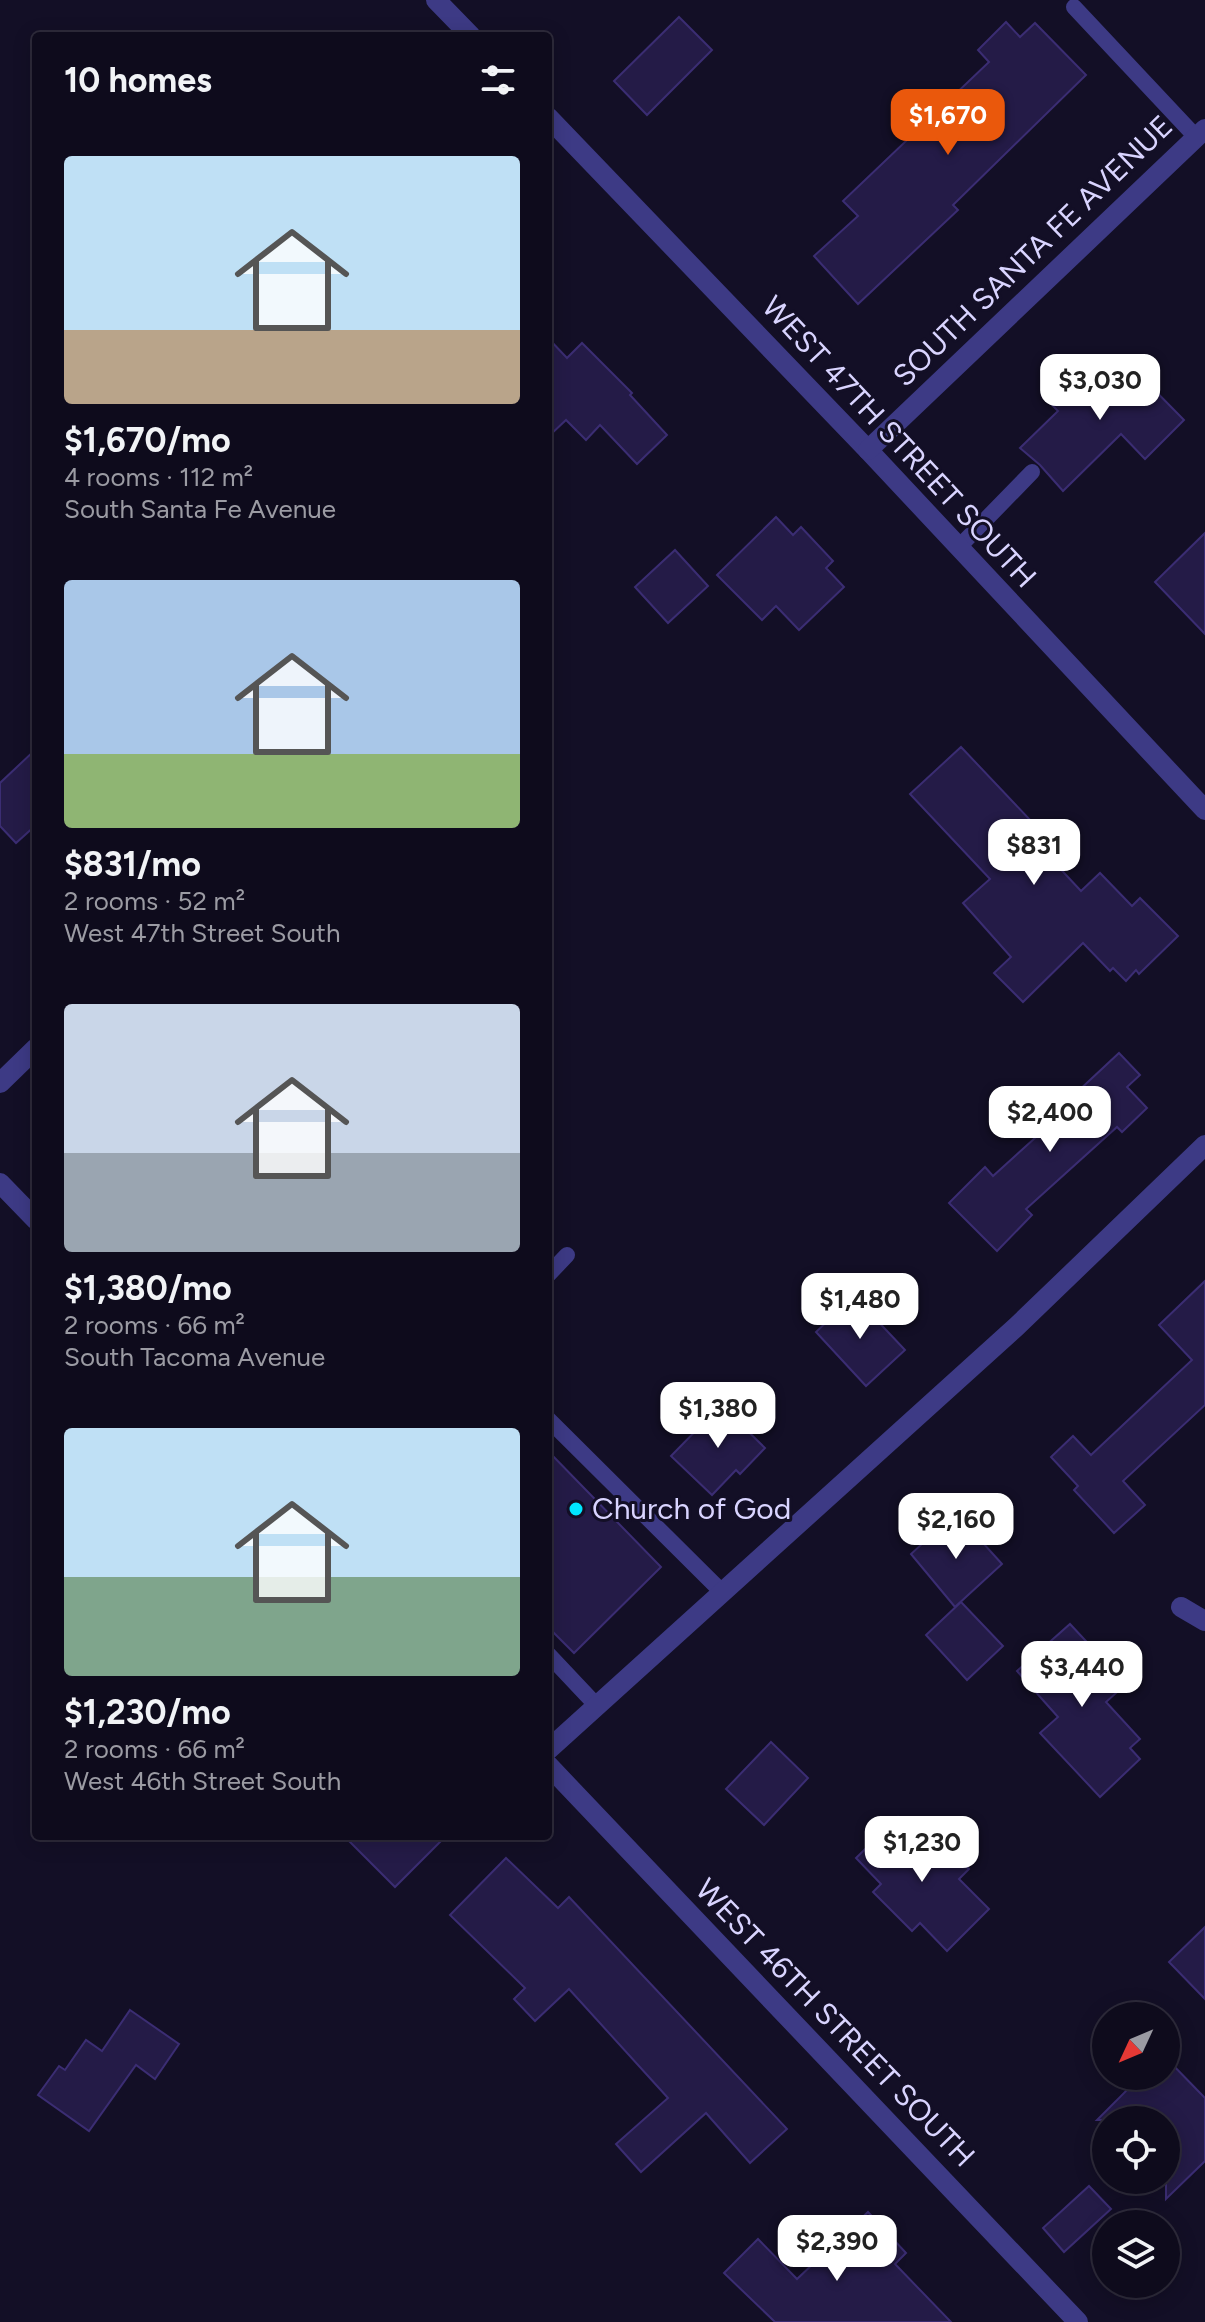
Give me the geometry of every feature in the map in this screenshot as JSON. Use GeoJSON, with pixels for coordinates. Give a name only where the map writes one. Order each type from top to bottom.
{"type":"FeatureCollection","features":[{"type":"Feature","properties":{"kind":"street"},"geometry":{"type":"LineString","coordinates":[[436,0],[467,32]]}},
{"type":"Feature","properties":{"kind":"street","name":"WEST 47TH STREET SOUTH"},"geometry":{"type":"LineString","coordinates":[[552,121],[868,450],[1205,810]]}},
{"type":"Feature","properties":{"kind":"street","name":"SOUTH SANTA FE AVENUE"},"geometry":{"type":"LineString","coordinates":[[868,450],[1201,133]]}},
{"type":"Feature","properties":{"kind":"street"},"geometry":{"type":"LineString","coordinates":[[0,1083],[32,1052]]}},
{"type":"Feature","properties":{"kind":"street"},"geometry":{"type":"LineString","coordinates":[[552,1746],[1016,1327],[1205,1145]]}},
{"type":"Feature","properties":{"kind":"street"},"geometry":{"type":"LineString","coordinates":[[0,1183],[32,1216]]}},
{"type":"Feature","properties":{"kind":"street"},"geometry":{"type":"LineString","coordinates":[[1181,1607],[1205,1621]]}},
{"type":"Feature","properties":{"kind":"street","name":"WEST 46TH STREET SOUTH"},"geometry":{"type":"LineString","coordinates":[[552,1769],[1078,2322]]}},
{"type":"Feature","properties":{"kind":"lane"},"geometry":{"type":"LineString","coordinates":[[1074,7],[1201,133]]}},
{"type":"Feature","properties":{"kind":"lane"},"geometry":{"type":"LineString","coordinates":[[958,548],[1032,472]]}},
{"type":"Feature","properties":{"kind":"lane"},"geometry":{"type":"LineString","coordinates":[[552,1271],[567,1255]]}},
{"type":"Feature","properties":{"kind":"lane"},"geometry":{"type":"LineString","coordinates":[[552,1423],[722,1592]]}},
{"type":"Feature","properties":{"kind":"lane"},"geometry":{"type":"LineString","coordinates":[[552,1658],[597,1706]]}},
{"type":"Feature","properties":{"kind":"building"},"geometry":{"type":"Polygon","coordinates":[[[679,17],[712,50],[647,115],[614,81],[679,17]]]}},
{"type":"Feature","properties":{"kind":"building"},"geometry":{"type":"Polygon","coordinates":[[[1006,22],[1020,37],[1035,23],[1086,75],[953,205],[958,210],[858,304],[814,256],[858,216],[843,201],[989,62],[978,50],[1006,22]]]}},
{"type":"Feature","properties":{"kind":"building"},"geometry":{"type":"Polygon","coordinates":[[[552,342],[567,358],[582,343],[632,393],[630,395],[667,435],[637,464],[600,425],[586,440],[566,420],[552,433],[552,342]]]}},
{"type":"Feature","properties":{"kind":"building"},"geometry":{"type":"Polygon","coordinates":[[[1123,358],[1184,420],[1145,459],[1121,434],[1063,491],[1020,448],[1058,411],[1050,403],[1090,364],[1103,377],[1123,358]]]}},
{"type":"Feature","properties":{"kind":"building"},"geometry":{"type":"Polygon","coordinates":[[[776,517],[793,535],[801,527],[833,561],[826,568],[844,587],[799,630],[776,606],[762,620],[717,575],[776,517]]]}},
{"type":"Feature","properties":{"kind":"building"},"geometry":{"type":"Polygon","coordinates":[[[1205,533],[1205,634],[1155,582],[1205,533]]]}},
{"type":"Feature","properties":{"kind":"building"},"geometry":{"type":"Polygon","coordinates":[[[675,550],[708,586],[668,623],[635,587],[675,550]]]}},
{"type":"Feature","properties":{"kind":"building"},"geometry":{"type":"Polygon","coordinates":[[[961,747],[1032,822],[1024,830],[1081,891],[1100,873],[1132,906],[1140,898],[1178,936],[1139,974],[1136,970],[1126,981],[1113,968],[1110,971],[1083,943],[1023,1002],[994,973],[1011,957],[963,903],[990,879],[910,794],[961,747]]]}},
{"type":"Feature","properties":{"kind":"building"},"geometry":{"type":"Polygon","coordinates":[[[32,753],[32,829],[16,843],[0,826],[0,783],[32,753]]]}},
{"type":"Feature","properties":{"kind":"building"},"geometry":{"type":"Polygon","coordinates":[[[1119,1053],[1140,1075],[1127,1087],[1147,1108],[1122,1132],[1117,1127],[1026,1209],[1032,1215],[997,1251],[949,1203],[985,1167],[993,1176],[1066,1110],[1064,1107],[1075,1094],[1119,1053]]]}},
{"type":"Feature","properties":{"kind":"building"},"geometry":{"type":"Polygon","coordinates":[[[1205,1281],[1205,1405],[1123,1481],[1145,1505],[1114,1533],[1074,1490],[1078,1486],[1051,1457],[1073,1436],[1091,1455],[1192,1360],[1159,1325],[1205,1281]]]}},
{"type":"Feature","properties":{"kind":"building"},"geometry":{"type":"Polygon","coordinates":[[[854,1296],[905,1350],[866,1386],[816,1332],[854,1296]]]}},
{"type":"Feature","properties":{"kind":"building"},"geometry":{"type":"Polygon","coordinates":[[[721,1405],[765,1448],[740,1474],[736,1470],[712,1495],[671,1456],[721,1405]]]}},
{"type":"Feature","properties":{"kind":"building","name":"Church of God"},"geometry":{"type":"Polygon","coordinates":[[[552,1455],[661,1567],[574,1653],[552,1631],[552,1455]]]}},
{"type":"Feature","properties":{"kind":"building"},"geometry":{"type":"Polygon","coordinates":[[[948,1520],[956,1529],[964,1522],[1002,1564],[955,1607],[911,1554],[948,1520]]]}},
{"type":"Feature","properties":{"kind":"building"},"geometry":{"type":"Polygon","coordinates":[[[961,1602],[1003,1646],[967,1680],[926,1635],[961,1602]]]}},
{"type":"Feature","properties":{"kind":"building"},"geometry":{"type":"Polygon","coordinates":[[[1070,1624],[1126,1684],[1106,1702],[1140,1739],[1130,1748],[1140,1759],[1100,1797],[1040,1733],[1058,1717],[1017,1671],[1070,1624]]]}},
{"type":"Feature","properties":{"kind":"building"},"geometry":{"type":"Polygon","coordinates":[[[771,1742],[808,1778],[764,1825],[726,1789],[771,1742]]]}},
{"type":"Feature","properties":{"kind":"building"},"geometry":{"type":"Polygon","coordinates":[[[898,1817],[933,1853],[943,1842],[969,1869],[959,1879],[989,1909],[947,1951],[920,1923],[912,1931],[873,1892],[881,1884],[856,1858],[898,1817]]]}},
{"type":"Feature","properties":{"kind":"building"},"geometry":{"type":"Polygon","coordinates":[[[348,1840],[442,1840],[395,1887],[348,1840]]]}},
{"type":"Feature","properties":{"kind":"building"},"geometry":{"type":"Polygon","coordinates":[[[506,1858],[558,1908],[569,1897],[787,2129],[750,2163],[706,2113],[641,2172],[616,2144],[668,2098],[569,1989],[535,2021],[514,1999],[525,1988],[450,1915],[506,1858]]]}},
{"type":"Feature","properties":{"kind":"building"},"geometry":{"type":"Polygon","coordinates":[[[1205,1927],[1205,1999],[1169,1962],[1205,1927]]]}},
{"type":"Feature","properties":{"kind":"building"},"geometry":{"type":"Polygon","coordinates":[[[130,2010],[179,2044],[155,2079],[136,2065],[89,2131],[38,2095],[59,2066],[65,2070],[86,2040],[102,2051],[130,2010]]]}},
{"type":"Feature","properties":{"kind":"building"},"geometry":{"type":"Polygon","coordinates":[[[1180,2072],[1205,2098],[1205,2161],[1180,2185],[1180,2106],[1111,2106],[1127,2090],[1180,2090],[1180,2072]]]}},
{"type":"Feature","properties":{"kind":"building"},"geometry":{"type":"Polygon","coordinates":[[[1089,2186],[1092,2194],[1097,2194],[1111,2209],[1092,2210],[1092,2226],[1064,2252],[1043,2228],[1089,2186]]]}},
{"type":"Feature","properties":{"kind":"building"},"geometry":{"type":"Polygon","coordinates":[[[868,2212],[906,2253],[895,2264],[951,2322],[775,2322],[724,2273],[758,2239],[797,2279],[868,2212]]]}},
{"type":"Feature","properties":{"kind":"place","name":"Church of God"},"geometry":{"type":"Point","coordinates":[576,1509]}}]}
